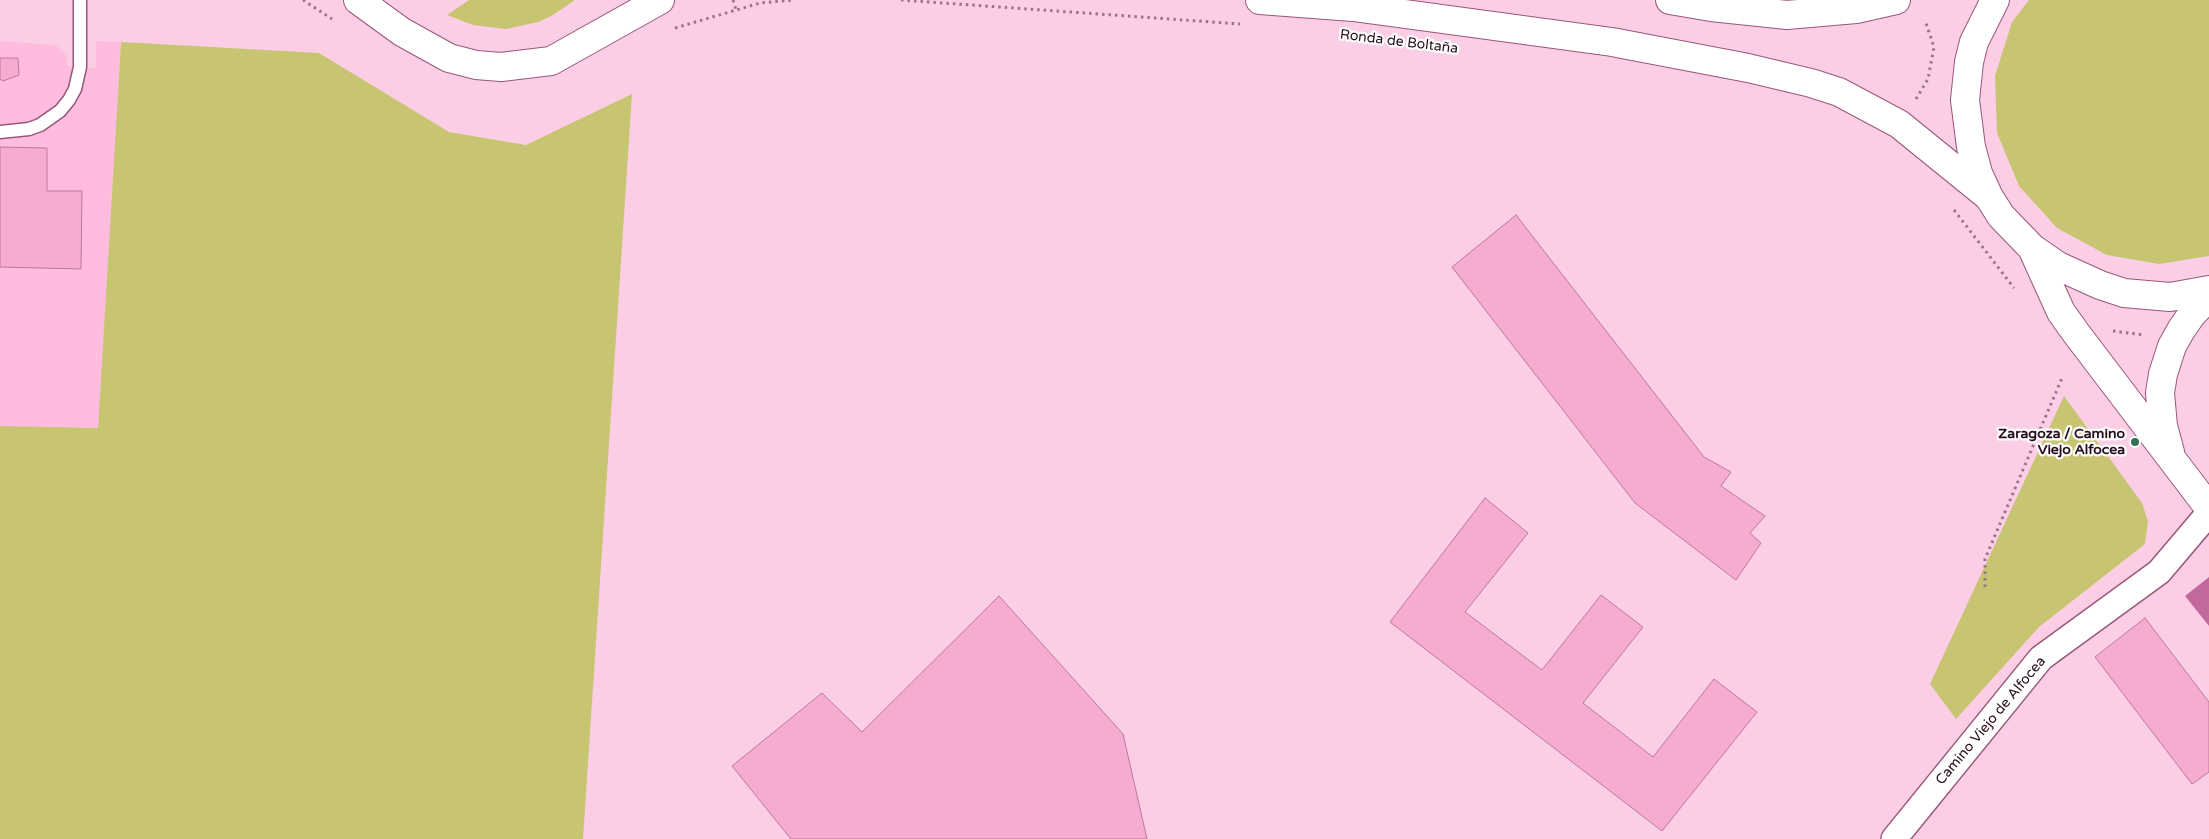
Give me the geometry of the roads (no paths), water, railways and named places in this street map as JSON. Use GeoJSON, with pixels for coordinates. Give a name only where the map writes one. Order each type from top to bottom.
{"type":"FeatureCollection","features":[{"type":"Feature","properties":{"kind":"main road"},"geometry":{"type":"LineString","coordinates":[[358,0],[402,32],[449,58],[476,65],[501,67],[551,61],[592,40],[660,0]]}},
{"type":"Feature","properties":{"kind":"main road"},"geometry":{"type":"LineString","coordinates":[[373,0],[402,32]]}},
{"type":"Feature","properties":{"kind":"main road"},"geometry":{"type":"LineString","coordinates":[[592,40],[616,18],[629,0]]}},
{"type":"Feature","properties":{"kind":"main road","name":"Ronda de Boltaña"},"geometry":{"type":"LineString","coordinates":[[1260,0],[1353,7],[1612,42],[1748,68],[1811,83],[1846,95],[1899,124],[1989,197]]}},
{"type":"Feature","properties":{"kind":"main road"},"geometry":{"type":"LineString","coordinates":[[1670,0],[1711,7],[1787,15],[1856,9],[1896,0]]}},
{"type":"Feature","properties":{"kind":"main road"},"geometry":{"type":"LineString","coordinates":[[1995,0],[1974,42],[1968,62],[1965,100],[1971,147],[1978,173],[1989,197],[2010,227],[2032,248],[2078,277],[2124,293],[2170,297],[2209,290]]}},
{"type":"Feature","properties":{"kind":"main road"},"geometry":{"type":"LineString","coordinates":[[2032,248],[2062,312],[2209,508]]}},
{"type":"Feature","properties":{"kind":"main road"},"geometry":{"type":"LineString","coordinates":[[2172,461],[2163,426],[2160,393],[2163,374],[2172,346],[2181,330],[2192,314],[2209,297]]}},
{"type":"Feature","properties":{"kind":"street","name":"Camino Viejo de Alfocea"},"geometry":{"type":"LineString","coordinates":[[1894,839],[2041,658],[2160,572],[2209,513]]}},
{"type":"Feature","properties":{"kind":"lane"},"geometry":{"type":"LineString","coordinates":[[0,132],[29,130],[40,125],[60,110],[69,100],[75,89],[80,67],[80,0]]}},
{"type":"Feature","properties":{"kind":"place","name":"Zaragoza / Camino Viejo Alfocea"},"geometry":{"type":"Point","coordinates":[2135,442]}}]}
